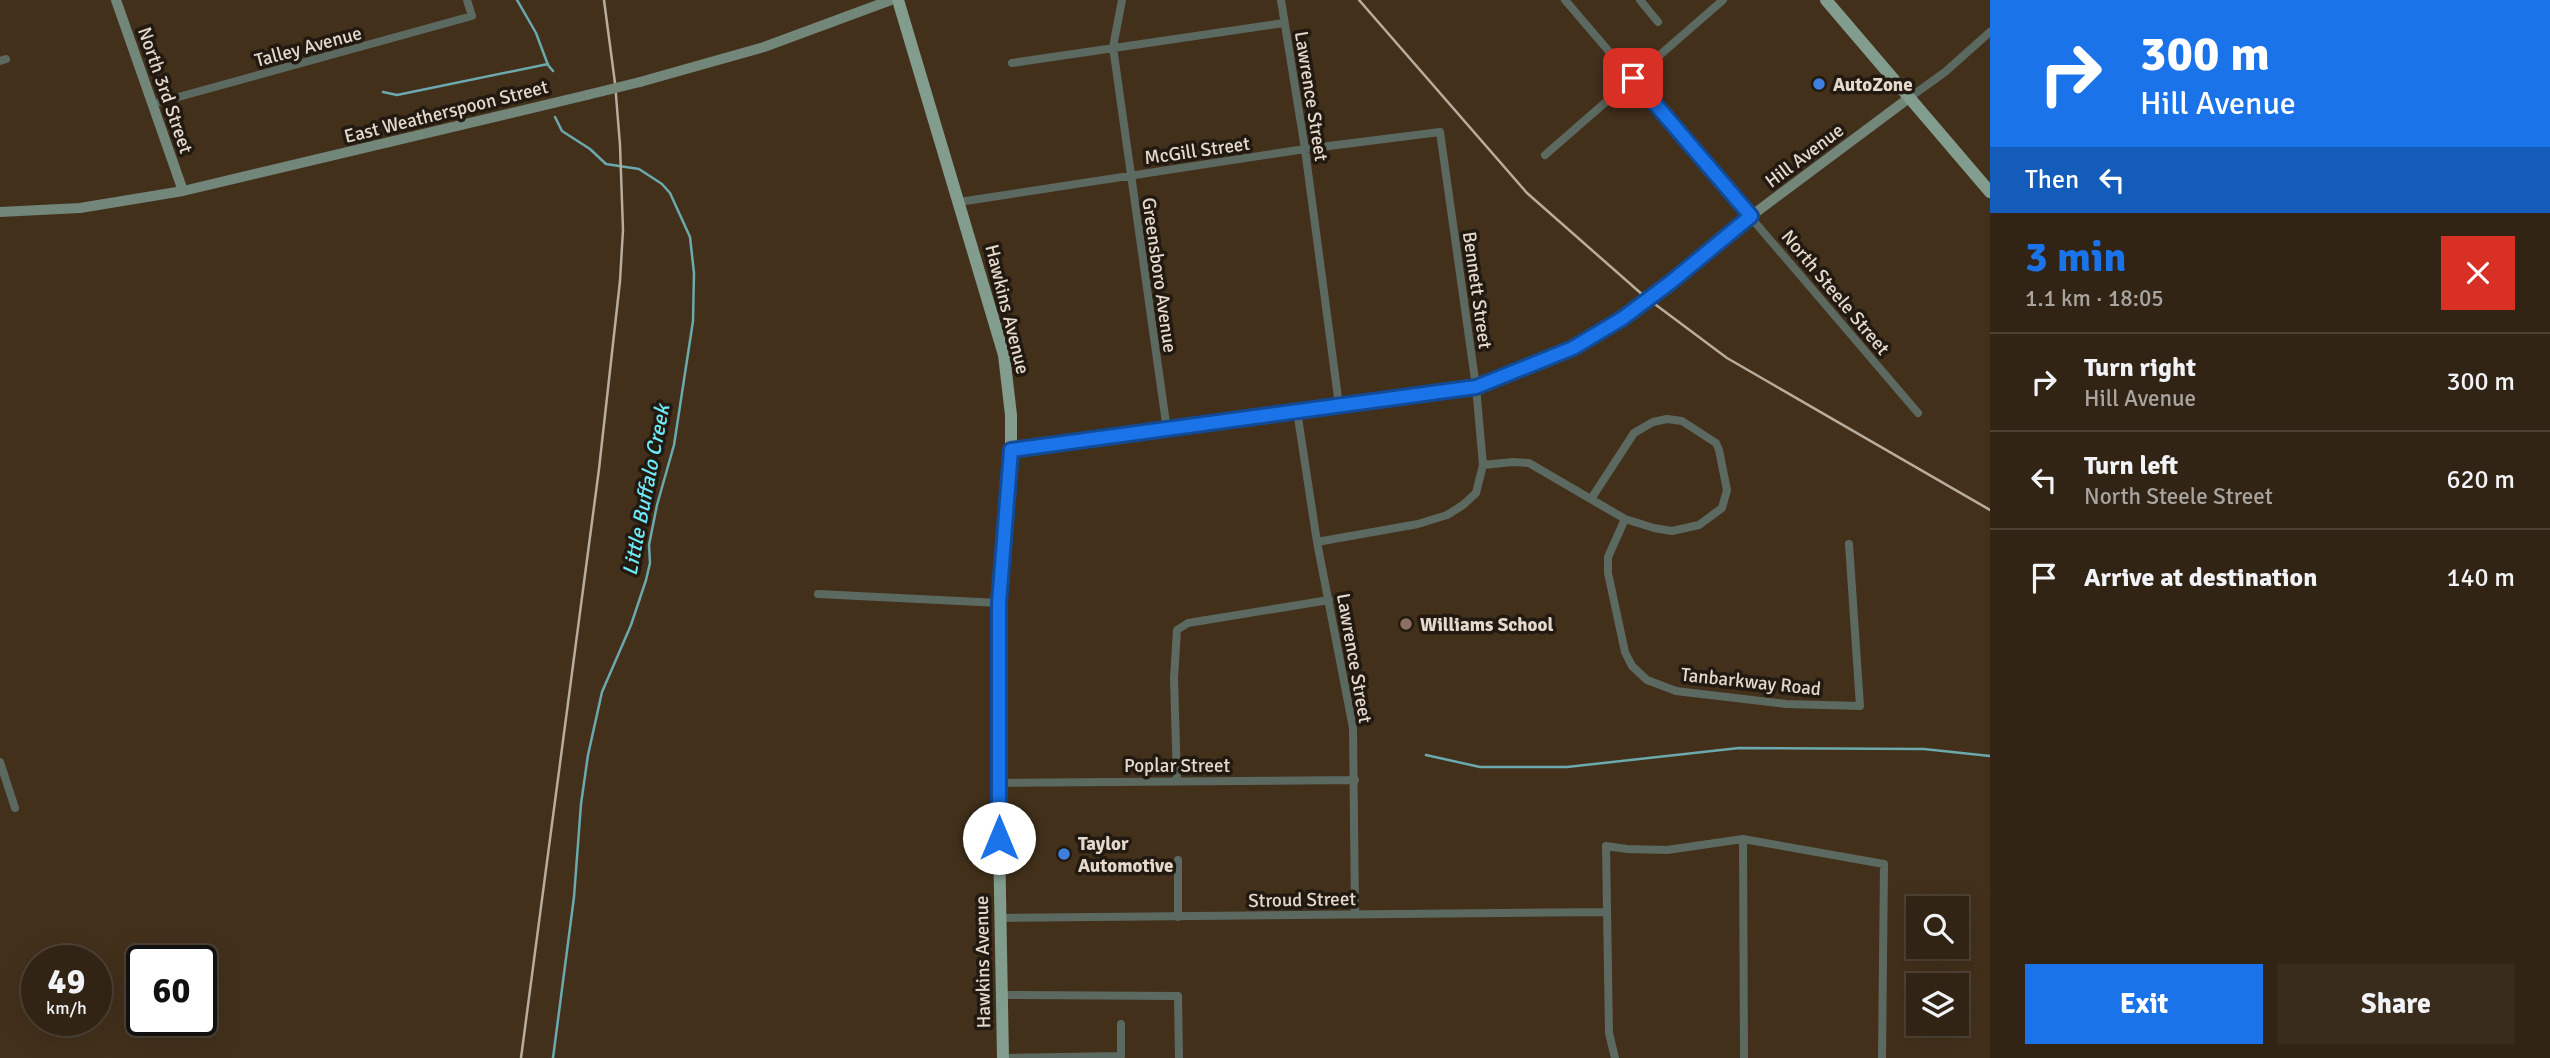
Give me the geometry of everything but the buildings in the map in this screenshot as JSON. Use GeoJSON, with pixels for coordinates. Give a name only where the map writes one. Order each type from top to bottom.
{"type":"FeatureCollection","features":[{"type":"Feature","properties":{"kind":"main road","name":"Hawkins Avenue"},"geometry":{"type":"LineString","coordinates":[[898,0],[1003,355],[1011,415],[1011,450],[999,603],[998,783],[1003,1058]]}},
{"type":"Feature","properties":{"kind":"main road"},"geometry":{"type":"LineString","coordinates":[[1826,0],[1990,192]]}},
{"type":"Feature","properties":{"kind":"street","name":"North 3rd Street"},"geometry":{"type":"LineString","coordinates":[[116,0],[183,191]]}},
{"type":"Feature","properties":{"kind":"street","name":"Talley Avenue"},"geometry":{"type":"LineString","coordinates":[[153,104],[472,16],[467,0]]}},
{"type":"Feature","properties":{"kind":"street","name":"East Weatherspoon Street"},"geometry":{"type":"LineString","coordinates":[[0,212],[80,208],[183,191],[587,95],[764,47],[891,0]]}},
{"type":"Feature","properties":{"kind":"street","name":"Greensboro Avenue"},"geometry":{"type":"LineString","coordinates":[[1122,0],[1113,47],[1167,430]]}},
{"type":"Feature","properties":{"kind":"street","name":"Lawrence Street"},"geometry":{"type":"LineString","coordinates":[[1281,0],[1305,149],[1339,405]]}},
{"type":"Feature","properties":{"kind":"street"},"geometry":{"type":"LineString","coordinates":[[1640,0],[1658,22]]}},
{"type":"Feature","properties":{"kind":"street"},"geometry":{"type":"LineString","coordinates":[[1545,155],[1723,0]]}},
{"type":"Feature","properties":{"kind":"street","name":"North Steele Street"},"geometry":{"type":"LineString","coordinates":[[1570,2],[1918,413]]}},
{"type":"Feature","properties":{"kind":"street"},"geometry":{"type":"LineString","coordinates":[[1012,63],[1284,23]]}},
{"type":"Feature","properties":{"kind":"street"},"geometry":{"type":"LineString","coordinates":[[1909,98],[1945,72],[1990,32]]}},
{"type":"Feature","properties":{"kind":"street","name":"Hill Avenue"},"geometry":{"type":"LineString","coordinates":[[1011,450],[1476,387],[1573,348],[1628,314],[1751,216],[1909,98]]}},
{"type":"Feature","properties":{"kind":"street","name":"McGill Street"},"geometry":{"type":"LineString","coordinates":[[959,202],[1305,149],[1440,132]]}},
{"type":"Feature","properties":{"kind":"street","name":"Bennett Street"},"geometry":{"type":"LineString","coordinates":[[1317,542],[1418,524],[1447,514],[1476,493],[1483,465],[1476,387],[1440,132]]}},
{"type":"Feature","properties":{"kind":"street","name":"Lawrence Street"},"geometry":{"type":"LineString","coordinates":[[1297,411],[1317,542],[1353,728],[1355,913]]}},
{"type":"Feature","properties":{"kind":"street"},"geometry":{"type":"LineString","coordinates":[[1483,465],[1529,463],[1625,519],[1654,528],[1686,530],[1714,516],[1722,508],[1727,490],[1724,467],[1716,443],[1678,419],[1642,426],[1634,433],[1591,499]]}},
{"type":"Feature","properties":{"kind":"street","name":"Tanbarkway Road"},"geometry":{"type":"LineString","coordinates":[[1625,519],[1608,557],[1608,573],[1625,652],[1632,666],[1647,680],[1676,691],[1786,704],[1860,706],[1849,544]]}},
{"type":"Feature","properties":{"kind":"street"},"geometry":{"type":"LineString","coordinates":[[818,594],[999,603]]}},
{"type":"Feature","properties":{"kind":"street"},"geometry":{"type":"LineString","coordinates":[[1178,781],[1174,678],[1175,639],[1179,629],[1188,623],[1329,600]]}},
{"type":"Feature","properties":{"kind":"street"},"geometry":{"type":"LineString","coordinates":[[0,762],[15,807]]}},
{"type":"Feature","properties":{"kind":"street","name":"Poplar Street"},"geometry":{"type":"LineString","coordinates":[[998,783],[1355,780]]}},
{"type":"Feature","properties":{"kind":"street"},"geometry":{"type":"LineString","coordinates":[[1743,839],[1744,1058]]}},
{"type":"Feature","properties":{"kind":"street"},"geometry":{"type":"LineString","coordinates":[[1615,1058],[1609,1033],[1606,846],[1667,850],[1743,839],[1884,864],[1882,1058]]}},
{"type":"Feature","properties":{"kind":"street"},"geometry":{"type":"LineString","coordinates":[[1178,860],[1178,917]]}},
{"type":"Feature","properties":{"kind":"street","name":"Stroud Street"},"geometry":{"type":"LineString","coordinates":[[1000,918],[1606,912]]}},
{"type":"Feature","properties":{"kind":"street"},"geometry":{"type":"LineString","coordinates":[[1001,995],[1178,996],[1179,1058]]}},
{"type":"Feature","properties":{"kind":"street"},"geometry":{"type":"LineString","coordinates":[[1003,1058],[1121,1056],[1121,1024]]}},
{"type":"Feature","properties":{"kind":"waterway","name":"Little Buffalo Creek"},"geometry":{"type":"LineString","coordinates":[[517,0],[553,71]]}},
{"type":"Feature","properties":{"kind":"waterway"},"geometry":{"type":"LineString","coordinates":[[383,92],[397,95],[548,64]]}},
{"type":"Feature","properties":{"kind":"waterway","name":"Little Buffalo Creek"},"geometry":{"type":"LineString","coordinates":[[553,1058],[574,897],[581,804],[588,755],[602,692],[631,625],[650,563],[649,545],[674,445],[693,321],[694,273],[690,237],[670,193],[662,184],[639,169],[606,164],[590,149],[562,131],[555,117]]}},
{"type":"Feature","properties":{"kind":"waterway"},"geometry":{"type":"LineString","coordinates":[[1426,755],[1480,767],[1567,767],[1739,748],[1924,749],[1990,756]]}},
{"type":"Feature","properties":{"kind":"railway"},"geometry":{"type":"LineString","coordinates":[[521,1058],[599,469],[620,281],[623,230],[620,145],[604,0]]}},
{"type":"Feature","properties":{"kind":"railway"},"geometry":{"type":"LineString","coordinates":[[1359,0],[1527,193],[1644,296],[1727,358],[1990,510]]}},
{"type":"Feature","properties":{"kind":"place","name":"AutoZone"},"geometry":{"type":"Point","coordinates":[1819,84]}},
{"type":"Feature","properties":{"kind":"place","name":"Williams School"},"geometry":{"type":"Point","coordinates":[1406,624]}},
{"type":"Feature","properties":{"kind":"place","name":"Taylor Automotive"},"geometry":{"type":"Point","coordinates":[1064,854]}},
{"type":"Feature","properties":{"kind":"route"},"geometry":{"type":"LineString","coordinates":[[999,838],[999,603],[1011,450],[1476,387],[1573,348],[1628,314],[1751,216],[1633,78]]}}]}
